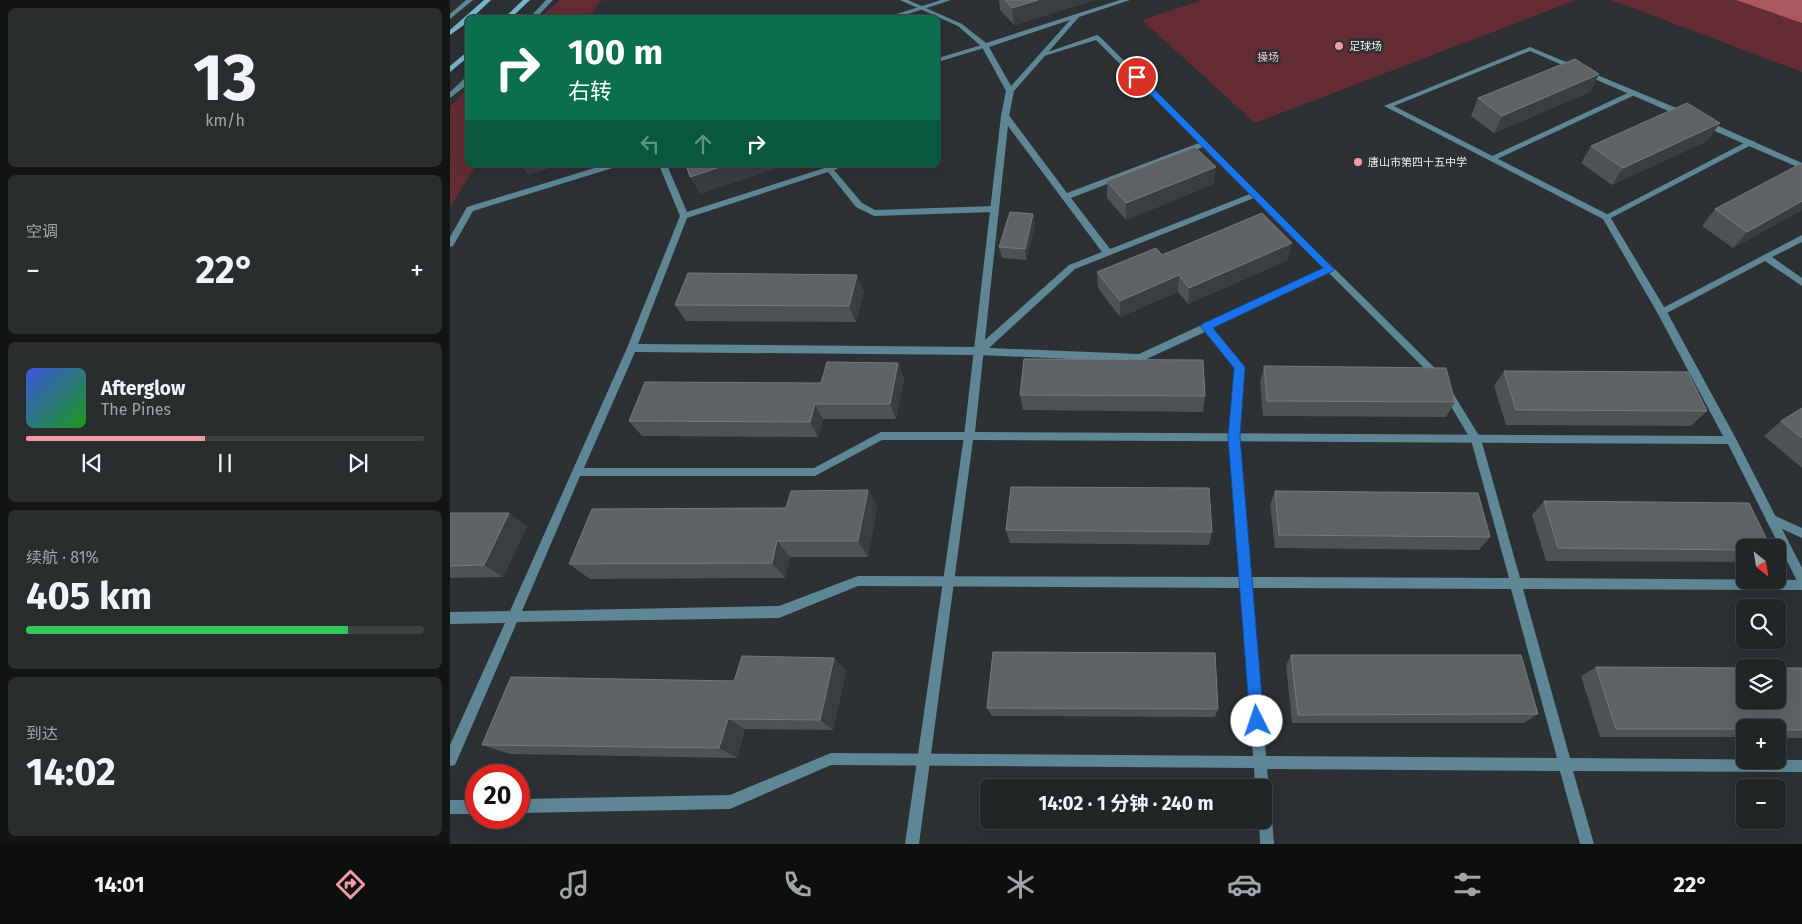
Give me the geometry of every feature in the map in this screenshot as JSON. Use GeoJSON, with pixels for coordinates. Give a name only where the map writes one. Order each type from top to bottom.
{"type":"FeatureCollection","features":[{"type":"Feature","properties":{"kind":"main road"},"geometry":{"type":"LineString","coordinates":[[471,15],[488,0]]}},
{"type":"Feature","properties":{"kind":"main road"},"geometry":{"type":"LineString","coordinates":[[510,15],[526,0]]}},
{"type":"Feature","properties":{"kind":"main road"},"geometry":{"type":"LineString","coordinates":[[450,33],[465,20]]}},
{"type":"Feature","properties":{"kind":"main road"},"geometry":{"type":"LineString","coordinates":[[450,70],[465,56]]}},
{"type":"Feature","properties":{"kind":"street"},"geometry":{"type":"LineString","coordinates":[[450,17],[470,0]]}},
{"type":"Feature","properties":{"kind":"street"},"geometry":{"type":"LineString","coordinates":[[535,15],[550,0]]}},
{"type":"Feature","properties":{"kind":"street"},"geometry":{"type":"LineString","coordinates":[[903,0],[937,15]]}},
{"type":"Feature","properties":{"kind":"street"},"geometry":{"type":"LineString","coordinates":[[897,15],[948,0]]}},
{"type":"Feature","properties":{"kind":"street"},"geometry":{"type":"LineString","coordinates":[[940,59],[1127,0]]}},
{"type":"Feature","properties":{"kind":"street"},"geometry":{"type":"LineString","coordinates":[[940,16],[960,25],[985,46],[1010,91]]}},
{"type":"Feature","properties":{"kind":"street"},"geometry":{"type":"LineString","coordinates":[[912,844],[969,436],[1005,116],[1010,91],[1077,16]]}},
{"type":"Feature","properties":{"kind":"street"},"geometry":{"type":"LineString","coordinates":[[1042,55],[1097,37],[1439,377],[1476,439],[1587,844]]}},
{"type":"Feature","properties":{"kind":"street"},"geometry":{"type":"LineString","coordinates":[[1688,116],[1530,49],[1388,106],[1606,218],[1662,312],[1731,440],[1802,579]]}},
{"type":"Feature","properties":{"kind":"street"},"geometry":{"type":"LineString","coordinates":[[450,96],[465,83]]}},
{"type":"Feature","properties":{"kind":"street"},"geometry":{"type":"LineString","coordinates":[[1492,158],[1635,93]]}},
{"type":"Feature","properties":{"kind":"street"},"geometry":{"type":"LineString","coordinates":[[1005,116],[1108,253]]}},
{"type":"Feature","properties":{"kind":"street"},"geometry":{"type":"LineString","coordinates":[[1698,120],[1802,166]]}},
{"type":"Feature","properties":{"kind":"street"},"geometry":{"type":"LineString","coordinates":[[1606,218],[1751,143]]}},
{"type":"Feature","properties":{"kind":"street"},"geometry":{"type":"LineString","coordinates":[[1065,197],[1204,144]]}},
{"type":"Feature","properties":{"kind":"street"},"geometry":{"type":"LineString","coordinates":[[450,244],[470,209],[606,167]]}},
{"type":"Feature","properties":{"kind":"street"},"geometry":{"type":"LineString","coordinates":[[450,760],[632,348],[684,216],[663,167]]}},
{"type":"Feature","properties":{"kind":"street"},"geometry":{"type":"LineString","coordinates":[[684,216],[836,167]]}},
{"type":"Feature","properties":{"kind":"street"},"geometry":{"type":"LineString","coordinates":[[830,169],[859,205],[874,213],[994,208]]}},
{"type":"Feature","properties":{"kind":"street"},"geometry":{"type":"LineString","coordinates":[[979,351],[1072,267],[1255,195]]}},
{"type":"Feature","properties":{"kind":"street"},"geometry":{"type":"LineString","coordinates":[[1662,312],[1802,238]]}},
{"type":"Feature","properties":{"kind":"street"},"geometry":{"type":"LineString","coordinates":[[1767,258],[1802,283]]}},
{"type":"Feature","properties":{"kind":"street"},"geometry":{"type":"LineString","coordinates":[[632,348],[979,351],[1140,358],[1330,269]]}},
{"type":"Feature","properties":{"kind":"street"},"geometry":{"type":"LineString","coordinates":[[1206,327],[1240,367],[1234,437],[1261,779]]}},
{"type":"Feature","properties":{"kind":"street"},"geometry":{"type":"LineString","coordinates":[[578,472],[815,472],[881,436],[1731,440]]}},
{"type":"Feature","properties":{"kind":"street"},"geometry":{"type":"LineString","coordinates":[[1771,519],[1800,530]]}},
{"type":"Feature","properties":{"kind":"street"},"geometry":{"type":"LineString","coordinates":[[450,618],[779,612],[858,581],[1802,585]]}},
{"type":"Feature","properties":{"kind":"street"},"geometry":{"type":"LineString","coordinates":[[530,806],[730,802],[831,759],[924,758],[1802,766]]}},
{"type":"Feature","properties":{"kind":"street"},"geometry":{"type":"LineString","coordinates":[[450,808],[465,807]]}},
{"type":"Feature","properties":{"kind":"street"},"geometry":{"type":"LineString","coordinates":[[1266,829],[1267,844]]}},
{"type":"Feature","properties":{"kind":"green space"},"geometry":{"type":"Polygon","coordinates":[[[560,0],[602,0],[590,15],[543,15],[560,0]]]}},
{"type":"Feature","properties":{"kind":"green space","name":"操场"},"geometry":{"type":"Polygon","coordinates":[[[1203,0],[1576,0],[1255,123],[1142,20],[1203,0]]]}},
{"type":"Feature","properties":{"kind":"green space"},"geometry":{"type":"Polygon","coordinates":[[[1610,0],[1802,0],[1802,72],[1622,4],[1610,0]]]}},
{"type":"Feature","properties":{"kind":"green space"},"geometry":{"type":"Polygon","coordinates":[[[465,91],[465,167],[475,167],[450,207],[450,107],[465,91]]]}},
{"type":"Feature","properties":{"kind":"shaded area"},"geometry":{"type":"Polygon","coordinates":[[[1736,0],[1802,0],[1802,23],[1736,0]]]}},
{"type":"Feature","properties":{"kind":"building"},"geometry":{"type":"Polygon","coordinates":[[[1005,0],[1038,0],[1012,8],[1005,0]]]}},
{"type":"Feature","properties":{"kind":"building"},"geometry":{"type":"Polygon","coordinates":[[[1575,59],[1599,74],[1502,116],[1478,98],[1575,59]]]}},
{"type":"Feature","properties":{"kind":"building"},"geometry":{"type":"Polygon","coordinates":[[[1687,103],[1720,123],[1623,168],[1591,146],[1687,103]]]}},
{"type":"Feature","properties":{"kind":"building"},"geometry":{"type":"Polygon","coordinates":[[[1195,147],[1216,167],[1126,203],[1107,181],[1195,147]]]}},
{"type":"Feature","properties":{"kind":"building"},"geometry":{"type":"Polygon","coordinates":[[[1802,163],[1802,201],[1747,232],[1715,209],[1802,163]]]}},
{"type":"Feature","properties":{"kind":"building"},"geometry":{"type":"Polygon","coordinates":[[[687,167],[720,167],[690,177],[687,167]]]}},
{"type":"Feature","properties":{"kind":"building"},"geometry":{"type":"Polygon","coordinates":[[[1010,212],[1033,214],[1025,249],[999,247],[1010,212]]]}},
{"type":"Feature","properties":{"kind":"building"},"geometry":{"type":"Polygon","coordinates":[[[1262,213],[1292,243],[1189,288],[1179,275],[1120,301],[1097,272],[1156,248],[1162,255],[1262,213]]]}},
{"type":"Feature","properties":{"kind":"building"},"geometry":{"type":"Polygon","coordinates":[[[688,273],[857,275],[849,306],[675,305],[688,273]]]}},
{"type":"Feature","properties":{"kind":"building"},"geometry":{"type":"Polygon","coordinates":[[[1024,359],[1203,360],[1205,396],[1020,395],[1024,359]]]}},
{"type":"Feature","properties":{"kind":"building"},"geometry":{"type":"Polygon","coordinates":[[[827,362],[898,363],[890,404],[815,404],[810,422],[629,421],[645,382],[821,383],[827,362]]]}},
{"type":"Feature","properties":{"kind":"building"},"geometry":{"type":"Polygon","coordinates":[[[1264,366],[1446,368],[1455,402],[1267,401],[1264,366]]]}},
{"type":"Feature","properties":{"kind":"building"},"geometry":{"type":"Polygon","coordinates":[[[1504,371],[1688,372],[1707,411],[1516,410],[1504,371]]]}},
{"type":"Feature","properties":{"kind":"building"},"geometry":{"type":"Polygon","coordinates":[[[1802,408],[1802,438],[1781,421],[1802,408]]]}},
{"type":"Feature","properties":{"kind":"building"},"geometry":{"type":"Polygon","coordinates":[[[1011,487],[1209,488],[1212,532],[1006,530],[1011,487]]]}},
{"type":"Feature","properties":{"kind":"building"},"geometry":{"type":"Polygon","coordinates":[[[868,490],[858,541],[777,541],[772,563],[569,564],[592,509],[786,508],[791,491],[868,490]]]}},
{"type":"Feature","properties":{"kind":"building"},"geometry":{"type":"Polygon","coordinates":[[[1275,491],[1478,493],[1490,537],[1279,535],[1275,491]]]}},
{"type":"Feature","properties":{"kind":"building"},"geometry":{"type":"Polygon","coordinates":[[[1544,501],[1749,503],[1767,539],[1736,539],[1736,550],[1558,548],[1544,501]]]}},
{"type":"Feature","properties":{"kind":"building"},"geometry":{"type":"Polygon","coordinates":[[[450,513],[509,513],[484,565],[450,566],[450,513]]]}},
{"type":"Feature","properties":{"kind":"building"},"geometry":{"type":"Polygon","coordinates":[[[993,652],[1215,653],[1218,709],[987,708],[993,652]]]}},
{"type":"Feature","properties":{"kind":"building"},"geometry":{"type":"Polygon","coordinates":[[[1291,655],[1521,655],[1538,714],[1298,715],[1291,655]]]}},
{"type":"Feature","properties":{"kind":"building"},"geometry":{"type":"Polygon","coordinates":[[[742,656],[834,658],[820,720],[728,719],[719,748],[482,745],[511,677],[734,681],[742,656]]]}},
{"type":"Feature","properties":{"kind":"building"},"geometry":{"type":"Polygon","coordinates":[[[1596,667],[1736,668],[1736,709],[1786,709],[1786,668],[1802,668],[1802,730],[1786,730],[1786,719],[1736,719],[1736,729],[1616,729],[1596,667]]]}},
{"type":"Feature","properties":{"kind":"place","name":"足球场"},"geometry":{"type":"Point","coordinates":[1339,46]}},
{"type":"Feature","properties":{"kind":"place","name":"唐山市第四十五中学"},"geometry":{"type":"Point","coordinates":[1358,162]}},
{"type":"Feature","properties":{"kind":"route"},"geometry":{"type":"LineString","coordinates":[[1137,77],[1330,269],[1206,327],[1240,367],[1234,437],[1257,721]]}}]}
